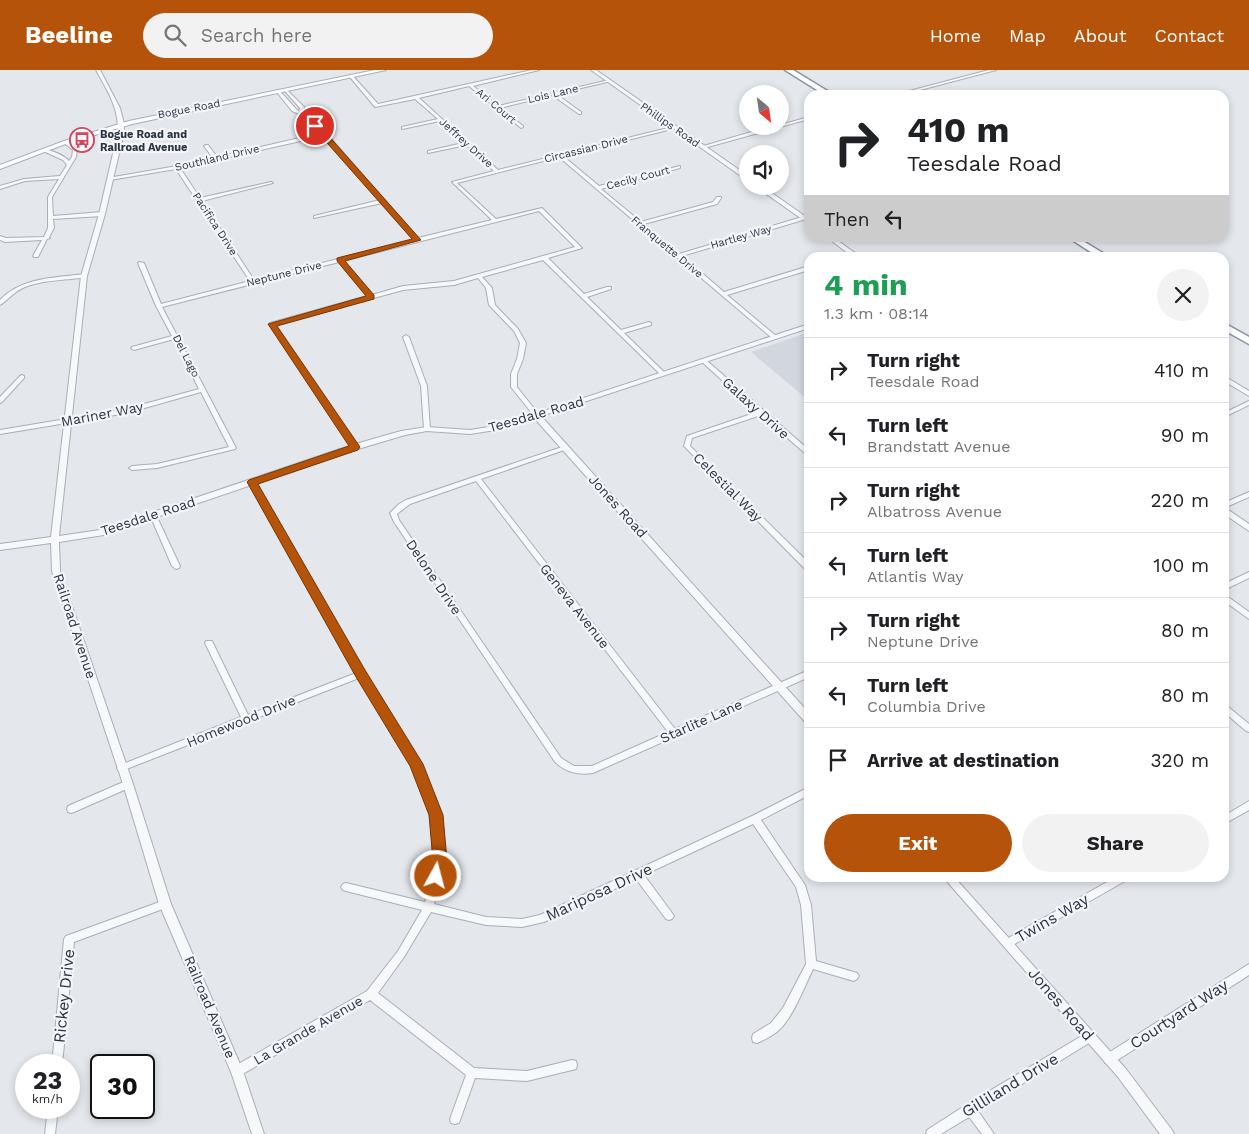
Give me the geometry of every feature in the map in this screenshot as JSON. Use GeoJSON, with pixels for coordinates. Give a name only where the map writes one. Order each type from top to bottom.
{"type":"FeatureCollection","features":[{"type":"Feature","properties":{"kind":"highway"},"geometry":{"type":"LineString","coordinates":[[788,70],[822,90]]}},
{"type":"Feature","properties":{"kind":"highway"},"geometry":{"type":"LineString","coordinates":[[1080,242],[1097,252]]}},
{"type":"Feature","properties":{"kind":"highway"},"geometry":{"type":"LineString","coordinates":[[1229,329],[1249,340]]}},
{"type":"Feature","properties":{"kind":"main road","name":"Bogue Road"},"geometry":{"type":"LineString","coordinates":[[0,167],[43,150],[122,124],[383,70]]}},
{"type":"Feature","properties":{"kind":"street","name":"Railroad Avenue"},"geometry":{"type":"LineString","coordinates":[[98,70],[117,104],[122,132],[102,214],[84,276],[55,538],[56,572],[128,784],[165,904],[237,1071],[258,1134]]}},
{"type":"Feature","properties":{"kind":"street"},"geometry":{"type":"LineString","coordinates":[[351,76],[378,106],[537,70]]}},
{"type":"Feature","properties":{"kind":"street","name":"Phillips Road"},"geometry":{"type":"LineString","coordinates":[[594,70],[739,173]]}},
{"type":"Feature","properties":{"kind":"street"},"geometry":{"type":"LineString","coordinates":[[916,90],[994,70]]}},
{"type":"Feature","properties":{"kind":"street","name":"Lois Lane"},"geometry":{"type":"LineString","coordinates":[[497,107],[609,81]]}},
{"type":"Feature","properties":{"kind":"street","name":"Ari Court"},"geometry":{"type":"LineString","coordinates":[[470,85],[521,127]]}},
{"type":"Feature","properties":{"kind":"street"},"geometry":{"type":"LineString","coordinates":[[286,90],[302,108],[301,113]]}},
{"type":"Feature","properties":{"kind":"street"},"geometry":{"type":"LineString","coordinates":[[278,91],[294,110],[301,113],[324,134],[417,240]]}},
{"type":"Feature","properties":{"kind":"street"},"geometry":{"type":"LineString","coordinates":[[554,94],[579,114]]}},
{"type":"Feature","properties":{"kind":"street","name":"Jeffrey Drive"},"geometry":{"type":"LineString","coordinates":[[416,97],[498,172]]}},
{"type":"Feature","properties":{"kind":"street"},"geometry":{"type":"LineString","coordinates":[[789,123],[804,119]]}},
{"type":"Feature","properties":{"kind":"street"},"geometry":{"type":"LineString","coordinates":[[404,128],[440,120]]}},
{"type":"Feature","properties":{"kind":"street","name":"Circassian Drive"},"geometry":{"type":"LineString","coordinates":[[498,172],[674,127]]}},
{"type":"Feature","properties":{"kind":"street","name":"Southland Drive"},"geometry":{"type":"LineString","coordinates":[[110,179],[177,167],[324,134]]}},
{"type":"Feature","properties":{"kind":"street"},"geometry":{"type":"LineString","coordinates":[[702,147],[746,135]]}},
{"type":"Feature","properties":{"kind":"street"},"geometry":{"type":"LineString","coordinates":[[36,256],[51,228],[50,197],[75,150],[66,142]]}},
{"type":"Feature","properties":{"kind":"street"},"geometry":{"type":"LineString","coordinates":[[430,152],[466,143]]}},
{"type":"Feature","properties":{"kind":"street"},"geometry":{"type":"LineString","coordinates":[[206,146],[216,158]]}},
{"type":"Feature","properties":{"kind":"street"},"geometry":{"type":"LineString","coordinates":[[43,150],[65,159],[69,164]]}},
{"type":"Feature","properties":{"kind":"street","name":"Franquette Drive"},"geometry":{"type":"LineString","coordinates":[[560,156],[774,338]]}},
{"type":"Feature","properties":{"kind":"street","name":"Pacifica Drive"},"geometry":{"type":"LineString","coordinates":[[177,167],[253,282]]}},
{"type":"Feature","properties":{"kind":"street","name":"Cecily Court"},"geometry":{"type":"LineString","coordinates":[[598,188],[678,167]]}},
{"type":"Feature","properties":{"kind":"street","name":"Jeffrey Drive"},"geometry":{"type":"LineString","coordinates":[[495,220],[454,182],[498,172]]}},
{"type":"Feature","properties":{"kind":"street"},"geometry":{"type":"LineString","coordinates":[[0,188],[24,180],[60,177]]}},
{"type":"Feature","properties":{"kind":"street"},"geometry":{"type":"LineString","coordinates":[[200,200],[271,183]]}},
{"type":"Feature","properties":{"kind":"street"},"geometry":{"type":"LineString","coordinates":[[771,195],[804,219]]}},
{"type":"Feature","properties":{"kind":"street"},"geometry":{"type":"LineString","coordinates":[[640,224],[715,203],[719,198]]}},
{"type":"Feature","properties":{"kind":"street"},"geometry":{"type":"LineString","coordinates":[[316,217],[384,201]]}},
{"type":"Feature","properties":{"kind":"street"},"geometry":{"type":"LineString","coordinates":[[355,447],[272,324],[403,288],[454,283],[579,248],[540,209],[495,220]]}},
{"type":"Feature","properties":{"kind":"street"},"geometry":{"type":"LineString","coordinates":[[50,218],[102,214]]}},
{"type":"Feature","properties":{"kind":"street","name":"Neptune Drive"},"geometry":{"type":"LineString","coordinates":[[160,306],[495,220]]}},
{"type":"Feature","properties":{"kind":"street","name":"Hartley Way"},"geometry":{"type":"LineString","coordinates":[[677,256],[804,221]]}},
{"type":"Feature","properties":{"kind":"street"},"geometry":{"type":"LineString","coordinates":[[0,238],[5,240],[47,238]]}},
{"type":"Feature","properties":{"kind":"street"},"geometry":{"type":"LineString","coordinates":[[837,242],[851,252]]}},
{"type":"Feature","properties":{"kind":"street"},"geometry":{"type":"LineString","coordinates":[[544,258],[663,374]]}},
{"type":"Feature","properties":{"kind":"street"},"geometry":{"type":"LineString","coordinates":[[340,260],[371,297]]}},
{"type":"Feature","properties":{"kind":"street","name":"Del Lago"},"geometry":{"type":"LineString","coordinates":[[132,468],[157,466],[233,448],[160,306],[141,263]]}},
{"type":"Feature","properties":{"kind":"street"},"geometry":{"type":"LineString","coordinates":[[723,294],[804,270]]}},
{"type":"Feature","properties":{"kind":"street"},"geometry":{"type":"LineString","coordinates":[[0,303],[7,294],[17,288],[37,282],[84,276]]}},
{"type":"Feature","properties":{"kind":"street","name":"Jones Road"},"geometry":{"type":"LineString","coordinates":[[479,276],[489,288],[492,306],[516,330],[523,343],[520,359],[514,374],[514,387],[565,448],[804,714]]}},
{"type":"Feature","properties":{"kind":"street"},"geometry":{"type":"LineString","coordinates":[[583,296],[609,288]]}},
{"type":"Feature","properties":{"kind":"street"},"geometry":{"type":"LineString","coordinates":[[620,332],[649,324]]}},
{"type":"Feature","properties":{"kind":"street","name":"Teesdale Road"},"geometry":{"type":"LineString","coordinates":[[0,547],[101,533],[355,447],[404,433],[427,429],[470,432],[502,427],[804,328]]}},
{"type":"Feature","properties":{"kind":"street"},"geometry":{"type":"LineString","coordinates":[[134,348],[176,337]]}},
{"type":"Feature","properties":{"kind":"street"},"geometry":{"type":"LineString","coordinates":[[406,337],[424,386],[427,429]]}},
{"type":"Feature","properties":{"kind":"street","name":"Galaxy Drive"},"geometry":{"type":"LineString","coordinates":[[704,361],[804,450]]}},
{"type":"Feature","properties":{"kind":"street"},"geometry":{"type":"LineString","coordinates":[[0,401],[22,377]]}},
{"type":"Feature","properties":{"kind":"street"},"geometry":{"type":"LineString","coordinates":[[1229,381],[1249,394]]}},
{"type":"Feature","properties":{"kind":"street","name":"Mariner Way"},"geometry":{"type":"LineString","coordinates":[[0,432],[127,411],[203,390]]}},
{"type":"Feature","properties":{"kind":"street"},"geometry":{"type":"LineString","coordinates":[[1229,413],[1249,403]]}},
{"type":"Feature","properties":{"kind":"street","name":"Celestial Way"},"geometry":{"type":"LineString","coordinates":[[762,412],[689,437],[686,446],[804,563]]}},
{"type":"Feature","properties":{"kind":"street","name":"Delone Drive"},"geometry":{"type":"LineString","coordinates":[[565,448],[401,506],[393,515],[558,760],[578,772],[593,769]]}},
{"type":"Feature","properties":{"kind":"street","name":"Geneva Avenue"},"geometry":{"type":"LineString","coordinates":[[477,478],[673,733]]}},
{"type":"Feature","properties":{"kind":"street","name":"La Grande Avenue"},"geometry":{"type":"LineString","coordinates":[[237,1071],[371,994],[401,954],[428,906],[440,861],[436,815],[416,764],[361,674],[252,482]]}},
{"type":"Feature","properties":{"kind":"street"},"geometry":{"type":"LineString","coordinates":[[1229,504],[1249,494]]}},
{"type":"Feature","properties":{"kind":"street"},"geometry":{"type":"LineString","coordinates":[[1229,514],[1249,528]]}},
{"type":"Feature","properties":{"kind":"street"},"geometry":{"type":"LineString","coordinates":[[153,515],[176,566]]}},
{"type":"Feature","properties":{"kind":"street"},"geometry":{"type":"LineString","coordinates":[[1229,585],[1249,575]]}},
{"type":"Feature","properties":{"kind":"street"},"geometry":{"type":"LineString","coordinates":[[1229,601],[1249,616]]}},
{"type":"Feature","properties":{"kind":"street"},"geometry":{"type":"LineString","coordinates":[[209,643],[246,719]]}},
{"type":"Feature","properties":{"kind":"street","name":"Homewood Drive"},"geometry":{"type":"LineString","coordinates":[[121,768],[361,674]]}},
{"type":"Feature","properties":{"kind":"street","name":"Starlite Lane"},"geometry":{"type":"LineString","coordinates":[[593,769],[804,675]]}},
{"type":"Feature","properties":{"kind":"street"},"geometry":{"type":"LineString","coordinates":[[1229,712],[1249,729]]}},
{"type":"Feature","properties":{"kind":"street"},"geometry":{"type":"LineString","coordinates":[[71,809],[128,784]]}},
{"type":"Feature","properties":{"kind":"street","name":"Mariposa Drive"},"geometry":{"type":"LineString","coordinates":[[346,886],[486,921],[522,923],[541,919],[755,819],[804,794]]}},
{"type":"Feature","properties":{"kind":"street"},"geometry":{"type":"LineString","coordinates":[[1229,817],[1249,805]]}},
{"type":"Feature","properties":{"kind":"street"},"geometry":{"type":"LineString","coordinates":[[755,819],[800,885],[806,905],[812,964],[787,1011],[775,1027],[757,1038]]}},
{"type":"Feature","properties":{"kind":"street"},"geometry":{"type":"LineString","coordinates":[[638,874],[669,916]]}},
{"type":"Feature","properties":{"kind":"street","name":"Jones Road"},"geometry":{"type":"LineString","coordinates":[[953,882],[1090,1036],[1168,1134]]}},
{"type":"Feature","properties":{"kind":"street","name":"Twins Way"},"geometry":{"type":"LineString","coordinates":[[1008,943],[1115,882]]}},
{"type":"Feature","properties":{"kind":"street","name":"Rickey Drive"},"geometry":{"type":"LineString","coordinates":[[58,1054],[70,939],[165,904]]}},
{"type":"Feature","properties":{"kind":"street"},"geometry":{"type":"LineString","coordinates":[[812,964],[854,976]]}},
{"type":"Feature","properties":{"kind":"street","name":"Courtyard Way"},"geometry":{"type":"LineString","coordinates":[[1109,1059],[1249,969]]}},
{"type":"Feature","properties":{"kind":"street"},"geometry":{"type":"LineString","coordinates":[[371,994],[472,1073],[528,1076],[572,1065]]}},
{"type":"Feature","properties":{"kind":"street","name":"Gilliland Drive"},"geometry":{"type":"LineString","coordinates":[[931,1134],[1090,1036]]}},
{"type":"Feature","properties":{"kind":"street"},"geometry":{"type":"LineString","coordinates":[[456,1120],[472,1073]]}},
{"type":"Feature","properties":{"kind":"street"},"geometry":{"type":"LineString","coordinates":[[970,1109],[989,1134]]}},
{"type":"Feature","properties":{"kind":"street"},"geometry":{"type":"LineString","coordinates":[[50,1134],[52,1119]]}},
{"type":"Feature","properties":{"kind":"shaded area"},"geometry":{"type":"Polygon","coordinates":[[[804,334],[804,397],[751,352],[804,334]]]}},
{"type":"Feature","properties":{"kind":"place","name":"Bogue Road and Railroad Avenue"},"geometry":{"type":"Point","coordinates":[82,140]}},
{"type":"Feature","properties":{"kind":"route"},"geometry":{"type":"LineString","coordinates":[[315,126],[417,240],[340,260],[371,297],[272,324],[355,447],[252,482],[361,674],[416,764],[436,815],[440,861],[436,876]]}}]}
